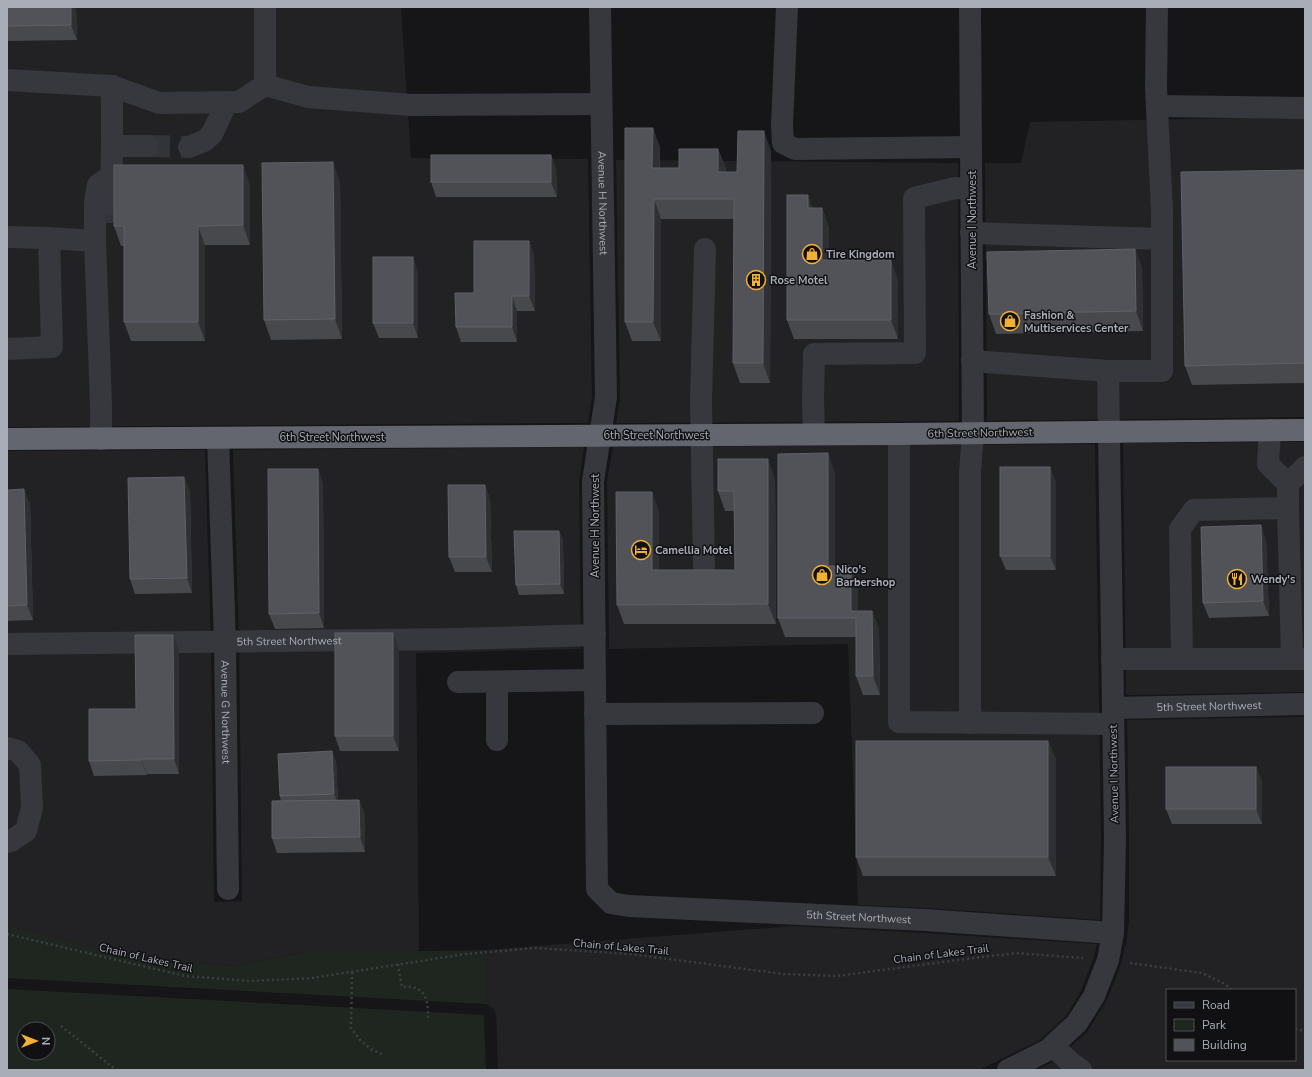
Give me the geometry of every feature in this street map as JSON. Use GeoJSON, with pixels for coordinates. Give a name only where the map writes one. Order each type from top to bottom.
{"type":"FeatureCollection","features":[{"type":"Feature","properties":{"kind":"highway","name":"6th Street Northwest"},"geometry":{"type":"LineString","coordinates":[[7,439],[1305,430]]}},
{"type":"Feature","properties":{"kind":"street"},"geometry":{"type":"LineString","coordinates":[[265,7],[265,85]]}},
{"type":"Feature","properties":{"kind":"street","name":"Avenue H Northwest"},"geometry":{"type":"LineString","coordinates":[[600,7],[606,397],[593,481],[597,889],[605,898]]}},
{"type":"Feature","properties":{"kind":"street"},"geometry":{"type":"LineString","coordinates":[[787,7],[782,125],[783,143],[795,149],[971,147]]}},
{"type":"Feature","properties":{"kind":"street","name":"Avenue I Northwest"},"geometry":{"type":"LineString","coordinates":[[970,7],[973,433],[970,472],[970,723]]}},
{"type":"Feature","properties":{"kind":"street"},"geometry":{"type":"LineString","coordinates":[[972,361],[1108,371],[1162,371],[1162,211],[1156,88],[1157,7]]}},
{"type":"Feature","properties":{"kind":"street"},"geometry":{"type":"LineString","coordinates":[[7,80],[112,86],[159,103],[239,102],[265,85],[308,97],[412,104],[601,104]]}},
{"type":"Feature","properties":{"kind":"street"},"geometry":{"type":"LineString","coordinates":[[7,237],[95,241],[107,233],[111,214],[112,86]]}},
{"type":"Feature","properties":{"kind":"street"},"geometry":{"type":"LineString","coordinates":[[189,147],[204,141],[212,134],[227,102]]}},
{"type":"Feature","properties":{"kind":"street"},"geometry":{"type":"LineString","coordinates":[[1157,106],[1305,108]]}},
{"type":"Feature","properties":{"kind":"street"},"geometry":{"type":"LineString","coordinates":[[112,146],[148,146]]}},
{"type":"Feature","properties":{"kind":"street"},"geometry":{"type":"LineString","coordinates":[[101,438],[95,202],[98,185],[111,176]]}},
{"type":"Feature","properties":{"kind":"street"},"geometry":{"type":"LineString","coordinates":[[814,434],[814,354],[915,353],[914,198],[955,188],[972,189]]}},
{"type":"Feature","properties":{"kind":"street"},"geometry":{"type":"LineString","coordinates":[[972,233],[1162,239]]}},
{"type":"Feature","properties":{"kind":"street"},"geometry":{"type":"LineString","coordinates":[[7,349],[52,347],[49,238]]}},
{"type":"Feature","properties":{"kind":"street"},"geometry":{"type":"LineString","coordinates":[[704,566],[701,400],[705,249]]}},
{"type":"Feature","properties":{"kind":"street","name":"Avenue I Northwest"},"geometry":{"type":"LineString","coordinates":[[1008,1070],[1048,1050],[1077,1023],[1094,996],[1108,960],[1114,933],[1115,838],[1108,371]]}},
{"type":"Feature","properties":{"kind":"street"},"geometry":{"type":"LineString","coordinates":[[1112,659],[1298,659],[1288,508],[1288,484],[1268,464],[1270,430]]}},
{"type":"Feature","properties":{"kind":"street","name":"5th Street Northwest"},"geometry":{"type":"LineString","coordinates":[[898,434],[899,722],[970,723],[1305,704]]}},
{"type":"Feature","properties":{"kind":"street","name":"Avenue G Northwest"},"geometry":{"type":"LineString","coordinates":[[218,438],[225,642],[228,889]]}},
{"type":"Feature","properties":{"kind":"street"},"geometry":{"type":"LineString","coordinates":[[1288,484],[1305,467]]}},
{"type":"Feature","properties":{"kind":"street"},"geometry":{"type":"LineString","coordinates":[[1182,659],[1180,529],[1194,510],[1264,510],[1288,508]]}},
{"type":"Feature","properties":{"kind":"street","name":"5th Street Northwest"},"geometry":{"type":"LineString","coordinates":[[7,644],[457,639],[595,635]]}},
{"type":"Feature","properties":{"kind":"street"},"geometry":{"type":"LineString","coordinates":[[458,682],[595,680]]}},
{"type":"Feature","properties":{"kind":"street"},"geometry":{"type":"LineString","coordinates":[[497,682],[497,740]]}},
{"type":"Feature","properties":{"kind":"street"},"geometry":{"type":"LineString","coordinates":[[596,714],[813,713]]}},
{"type":"Feature","properties":{"kind":"street"},"geometry":{"type":"LineString","coordinates":[[7,748],[18,751],[30,765],[32,808],[26,831],[7,842]]}},
{"type":"Feature","properties":{"kind":"street","name":"5th Street Northwest"},"geometry":{"type":"LineString","coordinates":[[605,898],[611,903],[629,906],[926,920],[1114,933]]}},
{"type":"Feature","properties":{"kind":"street"},"geometry":{"type":"LineString","coordinates":[[1053,1046],[1081,1070]]}},
{"type":"Feature","properties":{"kind":"path","name":"Chain of Lakes Trail"},"geometry":{"type":"LineString","coordinates":[[7,934],[185,976],[250,981],[312,978],[465,954],[536,948],[630,954],[784,974],[837,976],[981,956],[1017,953],[1108,960],[1202,973],[1231,989]]}},
{"type":"Feature","properties":{"kind":"path"},"geometry":{"type":"LineString","coordinates":[[398,964],[402,987],[414,987],[422,992],[428,1004],[428,1018]]}},
{"type":"Feature","properties":{"kind":"path"},"geometry":{"type":"LineString","coordinates":[[352,972],[351,1028],[361,1041],[371,1049],[382,1054]]}},
{"type":"Feature","properties":{"kind":"path"},"geometry":{"type":"LineString","coordinates":[[61,1026],[116,1070]]}},
{"type":"Feature","properties":{"kind":"shaded area"},"geometry":{"type":"Polygon","coordinates":[[[7,7],[401,7],[411,158],[588,159],[592,397],[588,423],[7,427],[7,7]]]}},
{"type":"Feature","properties":{"kind":"shaded area"},"geometry":{"type":"Polygon","coordinates":[[[1305,117],[1305,417],[987,421],[985,163],[1021,163],[1030,122],[1305,117]]]}},
{"type":"Feature","properties":{"kind":"shaded area"},"geometry":{"type":"Polygon","coordinates":[[[616,160],[958,163],[959,421],[616,423],[620,397],[616,160]]]}},
{"type":"Feature","properties":{"kind":"shaded area"},"geometry":{"type":"Polygon","coordinates":[[[1305,442],[1305,692],[1126,695],[1123,443],[1305,442]]]}},
{"type":"Feature","properties":{"kind":"shaded area"},"geometry":{"type":"Polygon","coordinates":[[[1095,444],[1101,838],[1100,920],[927,908],[858,905],[848,644],[609,649],[607,481],[613,447],[1095,444]]]}},
{"type":"Feature","properties":{"kind":"shaded area"},"geometry":{"type":"Polygon","coordinates":[[[584,447],[579,481],[581,649],[416,653],[419,951],[312,951],[234,966],[131,958],[32,931],[7,926],[7,451],[205,450],[211,643],[214,902],[242,901],[239,642],[233,450],[584,447]]]}},
{"type":"Feature","properties":{"kind":"shaded area"},"geometry":{"type":"Polygon","coordinates":[[[1305,717],[1305,1070],[1036,1070],[1055,1061],[1087,1032],[1107,1000],[1121,964],[1126,946],[1129,922],[1127,720],[1305,717]]]}},
{"type":"Feature","properties":{"kind":"shaded area"},"geometry":{"type":"Polygon","coordinates":[[[794,926],[1097,944],[1094,957],[1081,991],[1066,1016],[1040,1040],[979,1070],[498,1070],[496,1014],[493,1008],[486,1004],[487,950],[794,926]]]}},
{"type":"Feature","properties":{"kind":"green space"},"geometry":{"type":"Polygon","coordinates":[[[7,926],[32,931],[131,958],[234,966],[312,951],[487,950],[486,1004],[7,978],[7,926]]]}},
{"type":"Feature","properties":{"kind":"green space"},"geometry":{"type":"Polygon","coordinates":[[[7,989],[484,1015],[486,1070],[7,1070],[7,989]]]}},
{"type":"Feature","properties":{"kind":"building"},"geometry":{"type":"Polygon","coordinates":[[[7,7],[71,7],[71,25],[7,26],[7,7]]]}},
{"type":"Feature","properties":{"kind":"building","name":"Rose Motel"},"geometry":{"type":"Polygon","coordinates":[[[625,128],[653,128],[652,168],[679,168],[679,149],[718,149],[718,172],[737,172],[738,131],[764,131],[763,363],[733,363],[734,199],[654,199],[653,322],[625,322],[625,128]]]}},
{"type":"Feature","properties":{"kind":"building"},"geometry":{"type":"Polygon","coordinates":[[[431,155],[551,155],[551,182],[431,182],[431,155]]]}},
{"type":"Feature","properties":{"kind":"building"},"geometry":{"type":"Polygon","coordinates":[[[333,162],[335,319],[264,320],[262,163],[333,162]]]}},
{"type":"Feature","properties":{"kind":"building"},"geometry":{"type":"Polygon","coordinates":[[[114,165],[243,165],[243,225],[198,226],[198,322],[124,322],[124,226],[114,226],[114,165]]]}},
{"type":"Feature","properties":{"kind":"building"},"geometry":{"type":"Polygon","coordinates":[[[1305,170],[1305,363],[1185,366],[1181,172],[1305,170]]]}},
{"type":"Feature","properties":{"kind":"building","name":"Tire Kingdom"},"geometry":{"type":"Polygon","coordinates":[[[787,195],[808,195],[808,208],[822,208],[822,260],[891,260],[891,320],[787,320],[787,195]]]}},
{"type":"Feature","properties":{"kind":"building"},"geometry":{"type":"Polygon","coordinates":[[[474,241],[529,241],[529,296],[512,296],[512,327],[456,327],[455,293],[474,293],[474,241]]]}},
{"type":"Feature","properties":{"kind":"building"},"geometry":{"type":"Polygon","coordinates":[[[1135,249],[1136,311],[989,314],[987,252],[1135,249]]]}},
{"type":"Feature","properties":{"kind":"building"},"geometry":{"type":"Polygon","coordinates":[[[373,257],[413,257],[413,323],[373,323],[373,257]]]}},
{"type":"Feature","properties":{"kind":"building"},"geometry":{"type":"Polygon","coordinates":[[[828,453],[828,566],[851,566],[851,611],[872,611],[873,676],[856,676],[856,618],[778,618],[778,454],[828,453]]]}},
{"type":"Feature","properties":{"kind":"building","name":"Camellia Motel"},"geometry":{"type":"Polygon","coordinates":[[[718,459],[768,459],[768,604],[617,605],[616,492],[652,492],[652,570],[735,570],[734,491],[718,491],[718,459]]]}},
{"type":"Feature","properties":{"kind":"building"},"geometry":{"type":"Polygon","coordinates":[[[1000,467],[1050,467],[1050,556],[1000,556],[1000,467]]]}},
{"type":"Feature","properties":{"kind":"building"},"geometry":{"type":"Polygon","coordinates":[[[268,469],[318,469],[319,613],[269,614],[268,469]]]}},
{"type":"Feature","properties":{"kind":"building"},"geometry":{"type":"Polygon","coordinates":[[[184,477],[187,578],[130,579],[128,478],[184,477]]]}},
{"type":"Feature","properties":{"kind":"building"},"geometry":{"type":"Polygon","coordinates":[[[448,485],[485,485],[486,557],[449,557],[448,485]]]}},
{"type":"Feature","properties":{"kind":"building"},"geometry":{"type":"Polygon","coordinates":[[[24,489],[27,605],[7,606],[7,490],[24,489]]]}},
{"type":"Feature","properties":{"kind":"building","name":"Wendy's"},"geometry":{"type":"Polygon","coordinates":[[[1261,525],[1263,601],[1203,603],[1201,527],[1261,525]]]}},
{"type":"Feature","properties":{"kind":"building"},"geometry":{"type":"Polygon","coordinates":[[[514,531],[559,531],[560,584],[516,585],[514,531]]]}},
{"type":"Feature","properties":{"kind":"building"},"geometry":{"type":"Polygon","coordinates":[[[335,633],[393,633],[393,736],[335,736],[335,633]]]}},
{"type":"Feature","properties":{"kind":"building"},"geometry":{"type":"Polygon","coordinates":[[[135,635],[173,635],[174,759],[89,761],[89,709],[136,709],[135,635]]]}},
{"type":"Feature","properties":{"kind":"building"},"geometry":{"type":"Polygon","coordinates":[[[856,741],[1048,741],[1048,857],[856,857],[856,741]]]}},
{"type":"Feature","properties":{"kind":"building"},"geometry":{"type":"Polygon","coordinates":[[[332,751],[334,794],[280,796],[278,754],[332,751]]]}},
{"type":"Feature","properties":{"kind":"building"},"geometry":{"type":"Polygon","coordinates":[[[1166,767],[1256,767],[1256,809],[1166,809],[1166,767]]]}},
{"type":"Feature","properties":{"kind":"building"},"geometry":{"type":"Polygon","coordinates":[[[359,800],[360,837],[272,838],[272,801],[359,800]]]}},
{"type":"Feature","properties":{"kind":"tunnel"},"geometry":{"type":"LineString","coordinates":[[148,146],[189,147]]}},
{"type":"Feature","properties":{"kind":"tunnel"},"geometry":{"type":"LineString","coordinates":[[111,204],[111,223]]}},
{"type":"Feature","properties":{"kind":"place","name":"Tire Kingdom"},"geometry":{"type":"Point","coordinates":[812,254]}},
{"type":"Feature","properties":{"kind":"place","name":"Rose Motel"},"geometry":{"type":"Point","coordinates":[756,280]}},
{"type":"Feature","properties":{"kind":"place","name":"Fashion & Multiservices Center"},"geometry":{"type":"Point","coordinates":[1010,321]}},
{"type":"Feature","properties":{"kind":"place","name":"Camellia Motel"},"geometry":{"type":"Point","coordinates":[641,550]}},
{"type":"Feature","properties":{"kind":"place","name":"Nico's Barbershop"},"geometry":{"type":"Point","coordinates":[822,575]}},
{"type":"Feature","properties":{"kind":"place","name":"Wendy's"},"geometry":{"type":"Point","coordinates":[1237,579]}}]}
